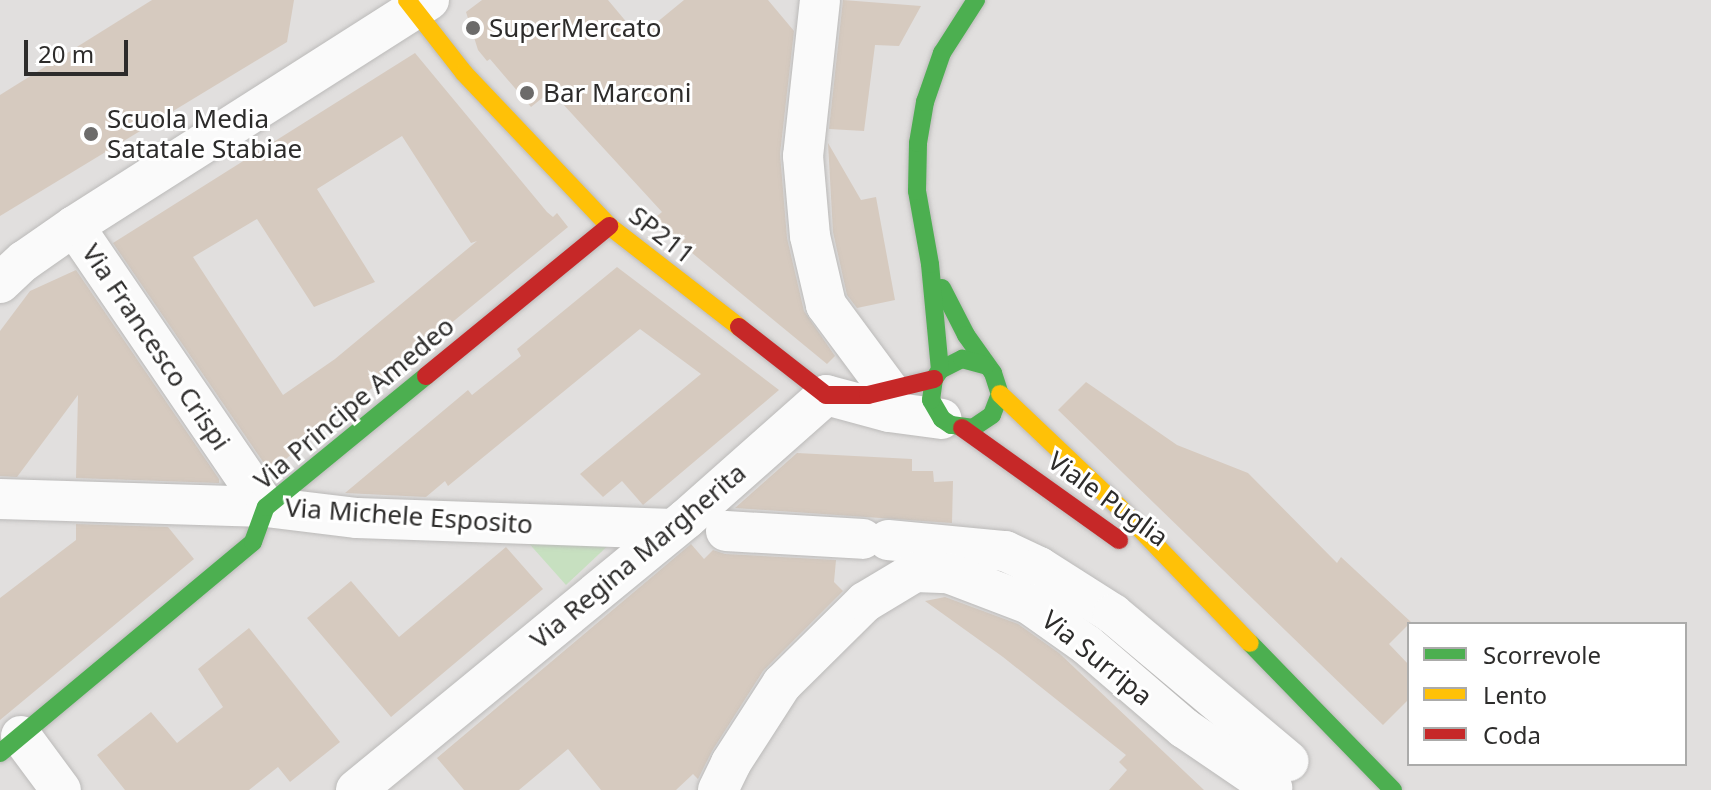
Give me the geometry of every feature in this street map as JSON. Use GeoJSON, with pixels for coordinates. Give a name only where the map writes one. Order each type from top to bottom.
{"type":"FeatureCollection","features":[{"type":"Feature","properties":{"kind":"main road"},"geometry":{"type":"LineString","coordinates":[[976,0],[942,53],[923,116],[917,191],[930,264],[937,374],[931,400],[952,423],[973,428],[992,415],[1000,394]]}},
{"type":"Feature","properties":{"kind":"main road","name":"SP211"},"geometry":{"type":"LineString","coordinates":[[417,3],[464,73],[609,226],[826,395]]}},
{"type":"Feature","properties":{"kind":"main road","name":"Via Principe Amedeo"},"geometry":{"type":"LineString","coordinates":[[10,745],[253,542],[266,507],[609,226]]}},
{"type":"Feature","properties":{"kind":"main road","name":"Viale Puglia"},"geometry":{"type":"LineString","coordinates":[[930,264],[985,365],[999,382],[1000,394],[1118,506],[1393,790]]}},
{"type":"Feature","properties":{"kind":"main road"},"geometry":{"type":"LineString","coordinates":[[826,395],[868,395],[889,390],[937,374],[962,359],[985,365]]}},
{"type":"Feature","properties":{"kind":"main road","name":"Viale Puglia"},"geometry":{"type":"LineString","coordinates":[[952,423],[1222,615]]}},
{"type":"Feature","properties":{"kind":"street"},"geometry":{"type":"LineString","coordinates":[[820,0],[803,156],[810,236],[826,305],[889,390]]}},
{"type":"Feature","properties":{"kind":"street"},"geometry":{"type":"LineString","coordinates":[[0,283],[24,261],[74,226],[417,3]]}},
{"type":"Feature","properties":{"kind":"street","name":"Via Francesco Crispi"},"geometry":{"type":"LineString","coordinates":[[74,226],[266,507]]}},
{"type":"Feature","properties":{"kind":"street"},"geometry":{"type":"LineString","coordinates":[[826,395],[889,412],[952,423]]}},
{"type":"Feature","properties":{"kind":"street","name":"Via Regina Margherita"},"geometry":{"type":"LineString","coordinates":[[356,790],[673,529],[826,395]]}},
{"type":"Feature","properties":{"kind":"street","name":"Via Michele Esposito"},"geometry":{"type":"LineString","coordinates":[[0,499],[266,507],[357,518],[673,529]]}},
{"type":"Feature","properties":{"kind":"street"},"geometry":{"type":"LineString","coordinates":[[726,531],[1005,551],[1039,567],[1113,614],[1277,780],[1327,720]]}},
{"type":"Feature","properties":{"kind":"street"},"geometry":{"type":"LineString","coordinates":[[869,539],[855,552],[876,558],[889,587]]}},
{"type":"Feature","properties":{"kind":"street","name":"Via Surripa"},"geometry":{"type":"LineString","coordinates":[[718,790],[731,763],[782,684],[865,602],[915,572],[948,573],[1029,604],[1087,645],[1184,728],[1277,780]]}},
{"type":"Feature","properties":{"kind":"street"},"geometry":{"type":"LineString","coordinates":[[10,745],[61,790]]}},
{"type":"Feature","properties":{"kind":"green space"},"geometry":{"type":"Polygon","coordinates":[[[525,539],[614,540],[566,585],[525,539]]]}},
{"type":"Feature","properties":{"kind":"building"},"geometry":{"type":"Polygon","coordinates":[[[152,0],[294,0],[287,42],[0,216],[0,95],[152,0]]]}},
{"type":"Feature","properties":{"kind":"building"},"geometry":{"type":"Polygon","coordinates":[[[482,0],[608,0],[639,37],[684,0],[768,0],[794,31],[780,154],[787,238],[804,311],[835,356],[827,364],[652,220],[662,212],[551,91],[531,107],[490,59],[487,61],[478,50],[466,12],[482,0]]]}},
{"type":"Feature","properties":{"kind":"building"},"geometry":{"type":"Polygon","coordinates":[[[843,0],[921,6],[899,46],[875,45],[864,131],[829,129],[843,0]]]}},
{"type":"Feature","properties":{"kind":"building"},"geometry":{"type":"Polygon","coordinates":[[[415,53],[547,212],[553,217],[557,213],[568,227],[270,472],[113,243],[415,53]],[[402,136],[317,189],[375,282],[314,307],[257,219],[193,257],[283,395],[335,359],[477,241],[471,243],[402,136]]]}},
{"type":"Feature","properties":{"kind":"building"},"geometry":{"type":"Polygon","coordinates":[[[828,143],[861,200],[876,197],[895,300],[857,308],[847,295],[833,232],[828,143]]]}},
{"type":"Feature","properties":{"kind":"building"},"geometry":{"type":"Polygon","coordinates":[[[617,267],[779,390],[643,505],[622,481],[603,497],[580,474],[701,374],[640,329],[448,486],[445,481],[426,497],[345,493],[468,390],[472,395],[521,356],[517,349],[617,267]]]}},
{"type":"Feature","properties":{"kind":"building"},"geometry":{"type":"Polygon","coordinates":[[[76,270],[219,483],[76,478],[78,395],[17,477],[0,476],[0,331],[30,291],[76,270]]]}},
{"type":"Feature","properties":{"kind":"building"},"geometry":{"type":"Polygon","coordinates":[[[1086,382],[1177,445],[1248,473],[1337,563],[1341,557],[1411,622],[1407,622],[1407,626],[1389,644],[1407,663],[1407,701],[1383,725],[1058,410],[1086,382]]]}},
{"type":"Feature","properties":{"kind":"building"},"geometry":{"type":"Polygon","coordinates":[[[797,453],[912,459],[912,471],[933,471],[934,482],[953,481],[952,523],[735,508],[797,453]]]}},
{"type":"Feature","properties":{"kind":"building"},"geometry":{"type":"Polygon","coordinates":[[[76,524],[168,527],[194,559],[0,720],[0,598],[76,540],[76,524]]]}},
{"type":"Feature","properties":{"kind":"building"},"geometry":{"type":"Polygon","coordinates":[[[691,544],[704,559],[713,550],[725,554],[836,560],[834,582],[843,591],[763,671],[712,751],[698,779],[693,774],[676,790],[601,790],[568,749],[519,790],[464,790],[437,758],[691,544]]]}},
{"type":"Feature","properties":{"kind":"building"},"geometry":{"type":"Polygon","coordinates":[[[506,547],[543,589],[391,717],[307,618],[351,581],[399,637],[506,547]]]}},
{"type":"Feature","properties":{"kind":"building"},"geometry":{"type":"Polygon","coordinates":[[[945,597],[1018,624],[1059,653],[1204,790],[1109,790],[1127,770],[1119,762],[1126,755],[1003,657],[925,601],[945,597]]]}},
{"type":"Feature","properties":{"kind":"building"},"geometry":{"type":"Polygon","coordinates":[[[249,628],[340,742],[290,782],[278,767],[249,790],[125,790],[97,755],[151,712],[177,743],[223,707],[198,669],[249,628]]]}},
{"type":"Feature","properties":{"kind":"traffic: fast"},"geometry":{"type":"LineString","coordinates":[[940,370],[930,264],[917,191],[918,143],[925,102],[942,53],[976,0]]}},
{"type":"Feature","properties":{"kind":"traffic: fast"},"geometry":{"type":"LineString","coordinates":[[942,288],[966,335],[993,373],[1000,394],[992,415],[973,428],[951,425],[942,419],[931,400],[934,379],[940,370],[962,359],[985,365]]}},
{"type":"Feature","properties":{"kind":"traffic: fast"},"geometry":{"type":"LineString","coordinates":[[0,753],[253,542],[266,507],[426,376]]}},
{"type":"Feature","properties":{"kind":"traffic: fast"},"geometry":{"type":"LineString","coordinates":[[1250,643],[1393,790]]}},
{"type":"Feature","properties":{"kind":"traffic: slow"},"geometry":{"type":"LineString","coordinates":[[407,0],[464,73],[609,226],[739,327]]}},
{"type":"Feature","properties":{"kind":"traffic: slow"},"geometry":{"type":"LineString","coordinates":[[1000,394],[1118,506],[1250,643]]}},
{"type":"Feature","properties":{"kind":"traffic: jam"},"geometry":{"type":"LineString","coordinates":[[426,376],[609,226]]}},
{"type":"Feature","properties":{"kind":"traffic: jam"},"geometry":{"type":"LineString","coordinates":[[739,327],[826,395],[868,395],[934,379]]}},
{"type":"Feature","properties":{"kind":"traffic: jam"},"geometry":{"type":"LineString","coordinates":[[962,428],[1119,540]]}},
{"type":"Feature","properties":{"kind":"place","name":"SuperMercato"},"geometry":{"type":"Point","coordinates":[473,28]}},
{"type":"Feature","properties":{"kind":"place","name":"Bar Marconi"},"geometry":{"type":"Point","coordinates":[527,93]}},
{"type":"Feature","properties":{"kind":"place","name":"Scuola Media Satatale Stabiae"},"geometry":{"type":"Point","coordinates":[91,134]}}]}
